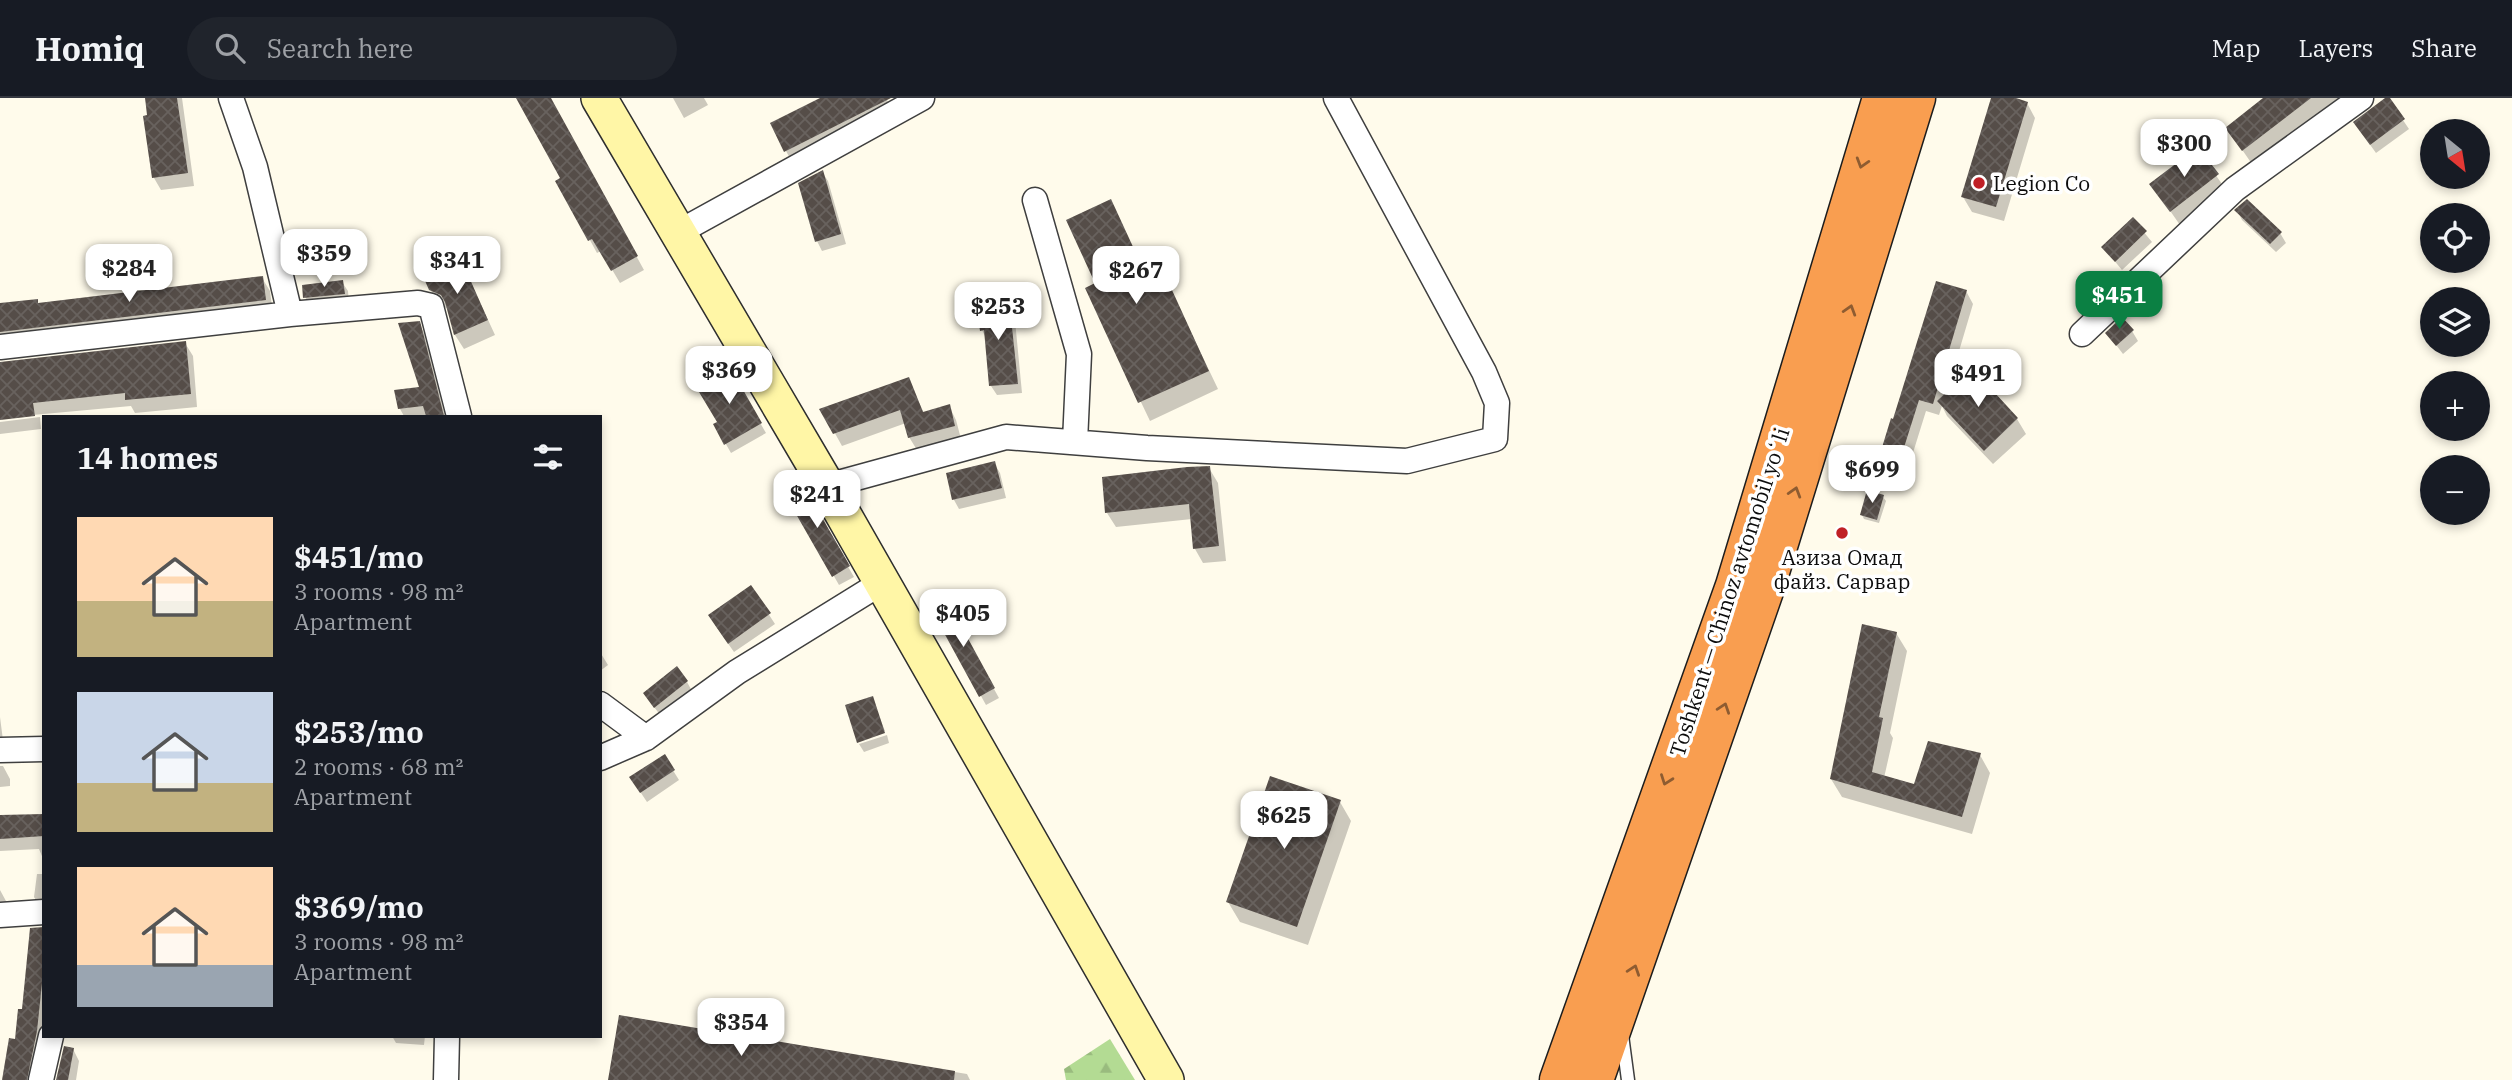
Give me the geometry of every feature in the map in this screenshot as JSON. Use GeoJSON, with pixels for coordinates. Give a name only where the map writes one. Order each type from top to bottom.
{"type":"FeatureCollection","features":[{"type":"Feature","properties":{"kind":"highway","name":"Toshkent — Chinoz avtomobil yoʻli"},"geometry":{"type":"LineString","coordinates":[[1594,1080],[1602,1010],[1735,586],[1882,98]]}},
{"type":"Feature","properties":{"kind":"highway","name":"Toshkent — Chinoz avtomobil yoʻli"},"geometry":{"type":"LineString","coordinates":[[1559,1080],[1602,1010],[1765,588],[1916,98]]}},
{"type":"Feature","properties":{"kind":"highway"},"geometry":{"type":"LineString","coordinates":[[1544,1080],[1602,1010]]}},
{"type":"Feature","properties":{"kind":"highway"},"geometry":{"type":"LineString","coordinates":[[1602,1010],[1602,1080]]}},
{"type":"Feature","properties":{"kind":"main road"},"geometry":{"type":"LineString","coordinates":[[599,98],[827,486],[1166,1080]]}},
{"type":"Feature","properties":{"kind":"street"},"geometry":{"type":"LineString","coordinates":[[231,98],[255,167],[290,314]]}},
{"type":"Feature","properties":{"kind":"street"},"geometry":{"type":"LineString","coordinates":[[679,232],[922,98]]}},
{"type":"Feature","properties":{"kind":"street"},"geometry":{"type":"LineString","coordinates":[[827,486],[1006,437],[1147,448],[1406,461],[1495,439],[1497,403],[1484,372],[1336,98]]}},
{"type":"Feature","properties":{"kind":"street"},"geometry":{"type":"LineString","coordinates":[[2082,334],[2235,189],[2361,98]]}},
{"type":"Feature","properties":{"kind":"street"},"geometry":{"type":"LineString","coordinates":[[1035,200],[1079,354],[1076,442]]}},
{"type":"Feature","properties":{"kind":"street"},"geometry":{"type":"LineString","coordinates":[[0,347],[290,314],[418,303],[431,306],[459,415]]}},
{"type":"Feature","properties":{"kind":"street"},"geometry":{"type":"LineString","coordinates":[[602,757],[646,738],[737,672],[881,583]]}},
{"type":"Feature","properties":{"kind":"street"},"geometry":{"type":"LineString","coordinates":[[602,705],[646,738]]}},
{"type":"Feature","properties":{"kind":"street"},"geometry":{"type":"LineString","coordinates":[[0,750],[42,749]]}},
{"type":"Feature","properties":{"kind":"street"},"geometry":{"type":"LineString","coordinates":[[0,915],[42,912]]}},
{"type":"Feature","properties":{"kind":"street"},"geometry":{"type":"LineString","coordinates":[[41,1080],[51,1038]]}},
{"type":"Feature","properties":{"kind":"street"},"geometry":{"type":"LineString","coordinates":[[446,1080],[447,1038]]}},
{"type":"Feature","properties":{"kind":"lane"},"geometry":{"type":"LineString","coordinates":[[1602,1010],[1628,1080]]}},
{"type":"Feature","properties":{"kind":"green space"},"geometry":{"type":"Polygon","coordinates":[[[1110,1039],[1135,1080],[1066,1080],[1064,1069],[1110,1039]]]}},
{"type":"Feature","properties":{"kind":"building"},"geometry":{"type":"Polygon","coordinates":[[[145,98],[177,98],[188,173],[152,178],[143,116],[147,115],[145,98]]]}},
{"type":"Feature","properties":{"kind":"building"},"geometry":{"type":"Polygon","coordinates":[[[516,98],[551,98],[638,256],[611,271],[592,239],[588,241],[555,181],[560,178],[516,98]]]}},
{"type":"Feature","properties":{"kind":"building"},"geometry":{"type":"Polygon","coordinates":[[[820,98],[891,98],[784,152],[770,123],[820,98]]]}},
{"type":"Feature","properties":{"kind":"building"},"geometry":{"type":"Polygon","coordinates":[[[1991,98],[2016,98],[2028,102],[1996,207],[1961,197],[1991,98]]]}},
{"type":"Feature","properties":{"kind":"building"},"geometry":{"type":"Polygon","coordinates":[[[2263,98],[2311,98],[2242,151],[2225,128],[2263,98]]]}},
{"type":"Feature","properties":{"kind":"building"},"geometry":{"type":"Polygon","coordinates":[[[2385,98],[2390,98],[2405,119],[2370,145],[2353,122],[2385,98]]]}},
{"type":"Feature","properties":{"kind":"building"},"geometry":{"type":"Polygon","coordinates":[[[2198,147],[2219,174],[2170,212],[2149,184],[2198,147]]]}},
{"type":"Feature","properties":{"kind":"building"},"geometry":{"type":"Polygon","coordinates":[[[823,170],[841,234],[815,242],[798,183],[823,170]]]}},
{"type":"Feature","properties":{"kind":"building"},"geometry":{"type":"Polygon","coordinates":[[[1111,199],[1140,262],[1156,255],[1209,371],[1138,403],[1085,288],[1095,283],[1066,220],[1111,199]]]}},
{"type":"Feature","properties":{"kind":"building"},"geometry":{"type":"Polygon","coordinates":[[[2247,199],[2282,232],[2270,244],[2234,210],[2247,199]]]}},
{"type":"Feature","properties":{"kind":"building"},"geometry":{"type":"Polygon","coordinates":[[[2133,217],[2147,231],[2115,262],[2101,247],[2133,217]]]}},
{"type":"Feature","properties":{"kind":"building"},"geometry":{"type":"Polygon","coordinates":[[[461,259],[488,320],[454,335],[445,302],[441,295],[429,290],[423,276],[461,259]]]}},
{"type":"Feature","properties":{"kind":"building"},"geometry":{"type":"Polygon","coordinates":[[[263,276],[266,300],[0,332],[0,303],[38,299],[38,303],[263,276]]]}},
{"type":"Feature","properties":{"kind":"building"},"geometry":{"type":"Polygon","coordinates":[[[343,280],[345,294],[303,298],[302,285],[343,280]]]}},
{"type":"Feature","properties":{"kind":"building"},"geometry":{"type":"Polygon","coordinates":[[[1936,281],[1967,290],[1933,404],[1919,400],[1900,460],[1880,454],[1936,281]]]}},
{"type":"Feature","properties":{"kind":"building"},"geometry":{"type":"Polygon","coordinates":[[[1009,299],[1018,384],[989,386],[984,330],[980,331],[976,303],[1009,299]]]}},
{"type":"Feature","properties":{"kind":"building"},"geometry":{"type":"Polygon","coordinates":[[[2122,317],[2134,330],[2116,346],[2105,333],[2122,317]]]}},
{"type":"Feature","properties":{"kind":"building"},"geometry":{"type":"Polygon","coordinates":[[[420,321],[444,415],[426,415],[423,406],[398,409],[394,390],[419,387],[398,323],[420,321]]]}},
{"type":"Feature","properties":{"kind":"building"},"geometry":{"type":"Polygon","coordinates":[[[186,341],[191,394],[125,400],[125,393],[33,403],[35,416],[0,420],[0,362],[186,341]]]}},
{"type":"Feature","properties":{"kind":"building"},"geometry":{"type":"Polygon","coordinates":[[[730,367],[762,423],[724,445],[713,424],[717,422],[696,387],[730,367]]]}},
{"type":"Feature","properties":{"kind":"building"},"geometry":{"type":"Polygon","coordinates":[[[1972,368],[2018,418],[1984,451],[1937,401],[1972,368]]]}},
{"type":"Feature","properties":{"kind":"building"},"geometry":{"type":"Polygon","coordinates":[[[909,377],[923,412],[950,404],[955,426],[908,438],[900,410],[833,434],[819,409],[909,377]]]}},
{"type":"Feature","properties":{"kind":"building"},"geometry":{"type":"Polygon","coordinates":[[[995,461],[1002,488],[952,500],[946,473],[995,461]]]}},
{"type":"Feature","properties":{"kind":"building"},"geometry":{"type":"Polygon","coordinates":[[[1210,466],[1219,546],[1193,549],[1189,504],[1105,513],[1102,477],[1210,466]]]}},
{"type":"Feature","properties":{"kind":"building"},"geometry":{"type":"Polygon","coordinates":[[[802,483],[850,566],[832,577],[784,493],[802,483]]]}},
{"type":"Feature","properties":{"kind":"building"},"geometry":{"type":"Polygon","coordinates":[[[1867,490],[1884,495],[1877,520],[1860,515],[1867,490]]]}},
{"type":"Feature","properties":{"kind":"building"},"geometry":{"type":"Polygon","coordinates":[[[751,585],[771,613],[728,644],[708,615],[751,585]]]}},
{"type":"Feature","properties":{"kind":"building"},"geometry":{"type":"Polygon","coordinates":[[[947,600],[995,688],[979,697],[931,609],[947,600]]]}},
{"type":"Feature","properties":{"kind":"building"},"geometry":{"type":"Polygon","coordinates":[[[1862,624],[1897,632],[1879,717],[1883,718],[1872,772],[1914,784],[1928,741],[1981,753],[1962,817],[1830,779],[1862,624]]]}},
{"type":"Feature","properties":{"kind":"building"},"geometry":{"type":"Polygon","coordinates":[[[677,666],[688,681],[654,708],[643,693],[677,666]]]}},
{"type":"Feature","properties":{"kind":"building"},"geometry":{"type":"Polygon","coordinates":[[[873,696],[885,733],[857,743],[845,705],[873,696]]]}},
{"type":"Feature","properties":{"kind":"building"},"geometry":{"type":"Polygon","coordinates":[[[665,754],[675,770],[640,793],[629,777],[665,754]]]}},
{"type":"Feature","properties":{"kind":"building"},"geometry":{"type":"Polygon","coordinates":[[[1270,776],[1341,800],[1297,927],[1226,902],[1270,776]]]}},
{"type":"Feature","properties":{"kind":"building"},"geometry":{"type":"Polygon","coordinates":[[[42,814],[42,836],[0,839],[0,815],[42,814]]]}},
{"type":"Feature","properties":{"kind":"building"},"geometry":{"type":"Polygon","coordinates":[[[42,927],[42,983],[37,1031],[27,1080],[2,1080],[9,1038],[15,1039],[18,1009],[22,1009],[30,928],[42,927]]]}},
{"type":"Feature","properties":{"kind":"building"},"geometry":{"type":"Polygon","coordinates":[[[619,1015],[955,1071],[954,1080],[608,1080],[619,1015]]]}},
{"type":"Feature","properties":{"kind":"building"},"geometry":{"type":"Polygon","coordinates":[[[64,1046],[74,1048],[68,1080],[56,1080],[64,1046]]]}},
{"type":"Feature","properties":{"kind":"place","name":"Legion Co"},"geometry":{"type":"Point","coordinates":[1979,183]}},
{"type":"Feature","properties":{"kind":"place","name":"Азиза Омад файз. Сарвар"},"geometry":{"type":"Point","coordinates":[1842,533]}}]}
